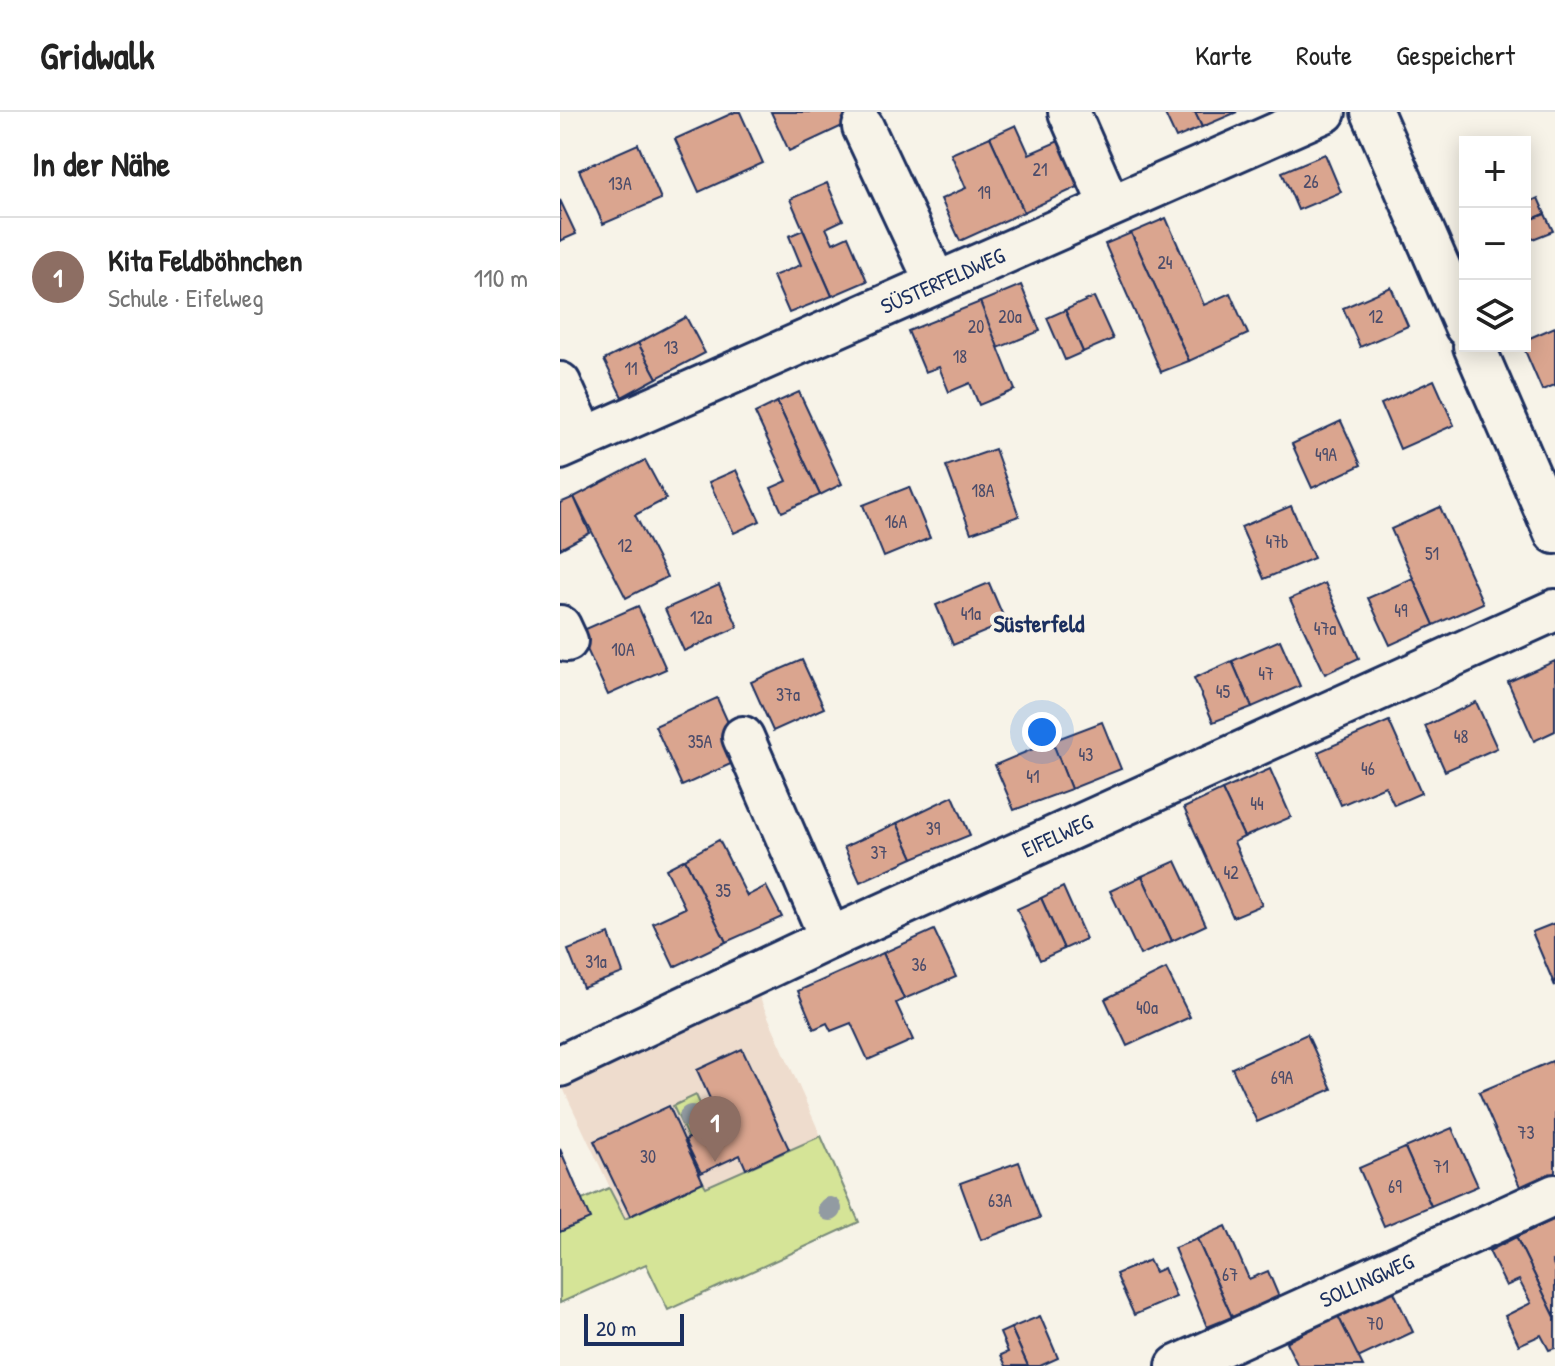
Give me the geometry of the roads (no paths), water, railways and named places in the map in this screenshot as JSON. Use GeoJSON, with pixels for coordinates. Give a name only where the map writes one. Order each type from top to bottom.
{"type":"FeatureCollection","features":[{"type":"Feature","properties":{"kind":"street"},"geometry":{"type":"LineString","coordinates":[[1069,112],[1110,206]]}},
{"type":"Feature","properties":{"kind":"street","name":"SÜSTERFELDWEG"},"geometry":{"type":"LineString","coordinates":[[568,440],[1325,112]]}},
{"type":"Feature","properties":{"kind":"street"},"geometry":{"type":"LineString","coordinates":[[1372,112],[1459,312]]}},
{"type":"Feature","properties":{"kind":"street"},"geometry":{"type":"LineString","coordinates":[[863,127],[936,283]]}},
{"type":"Feature","properties":{"kind":"street"},"geometry":{"type":"LineString","coordinates":[[1477,352],[1555,533]]}},
{"type":"Feature","properties":{"kind":"street"},"geometry":{"type":"LineString","coordinates":[[560,383],[568,440]]}},
{"type":"Feature","properties":{"kind":"street","name":"EIFELWEG"},"geometry":{"type":"LineString","coordinates":[[560,1066],[830,938],[1555,610]]}},
{"type":"Feature","properties":{"kind":"street"},"geometry":{"type":"LineString","coordinates":[[743,737],[830,938]]}},
{"type":"Feature","properties":{"kind":"street","name":"SOLLINGWEG"},"geometry":{"type":"LineString","coordinates":[[1177,1366],[1555,1195]]}},
{"type":"Feature","properties":{"kind":"place","name":"Kita Feldböhnchen"},"geometry":{"type":"Point","coordinates":[715,1162]}},
{"type":"Feature","properties":{"kind":"district","name":"Süsterfeld"},"geometry":{"type":"Point","coordinates":[1039,624]}}]}
